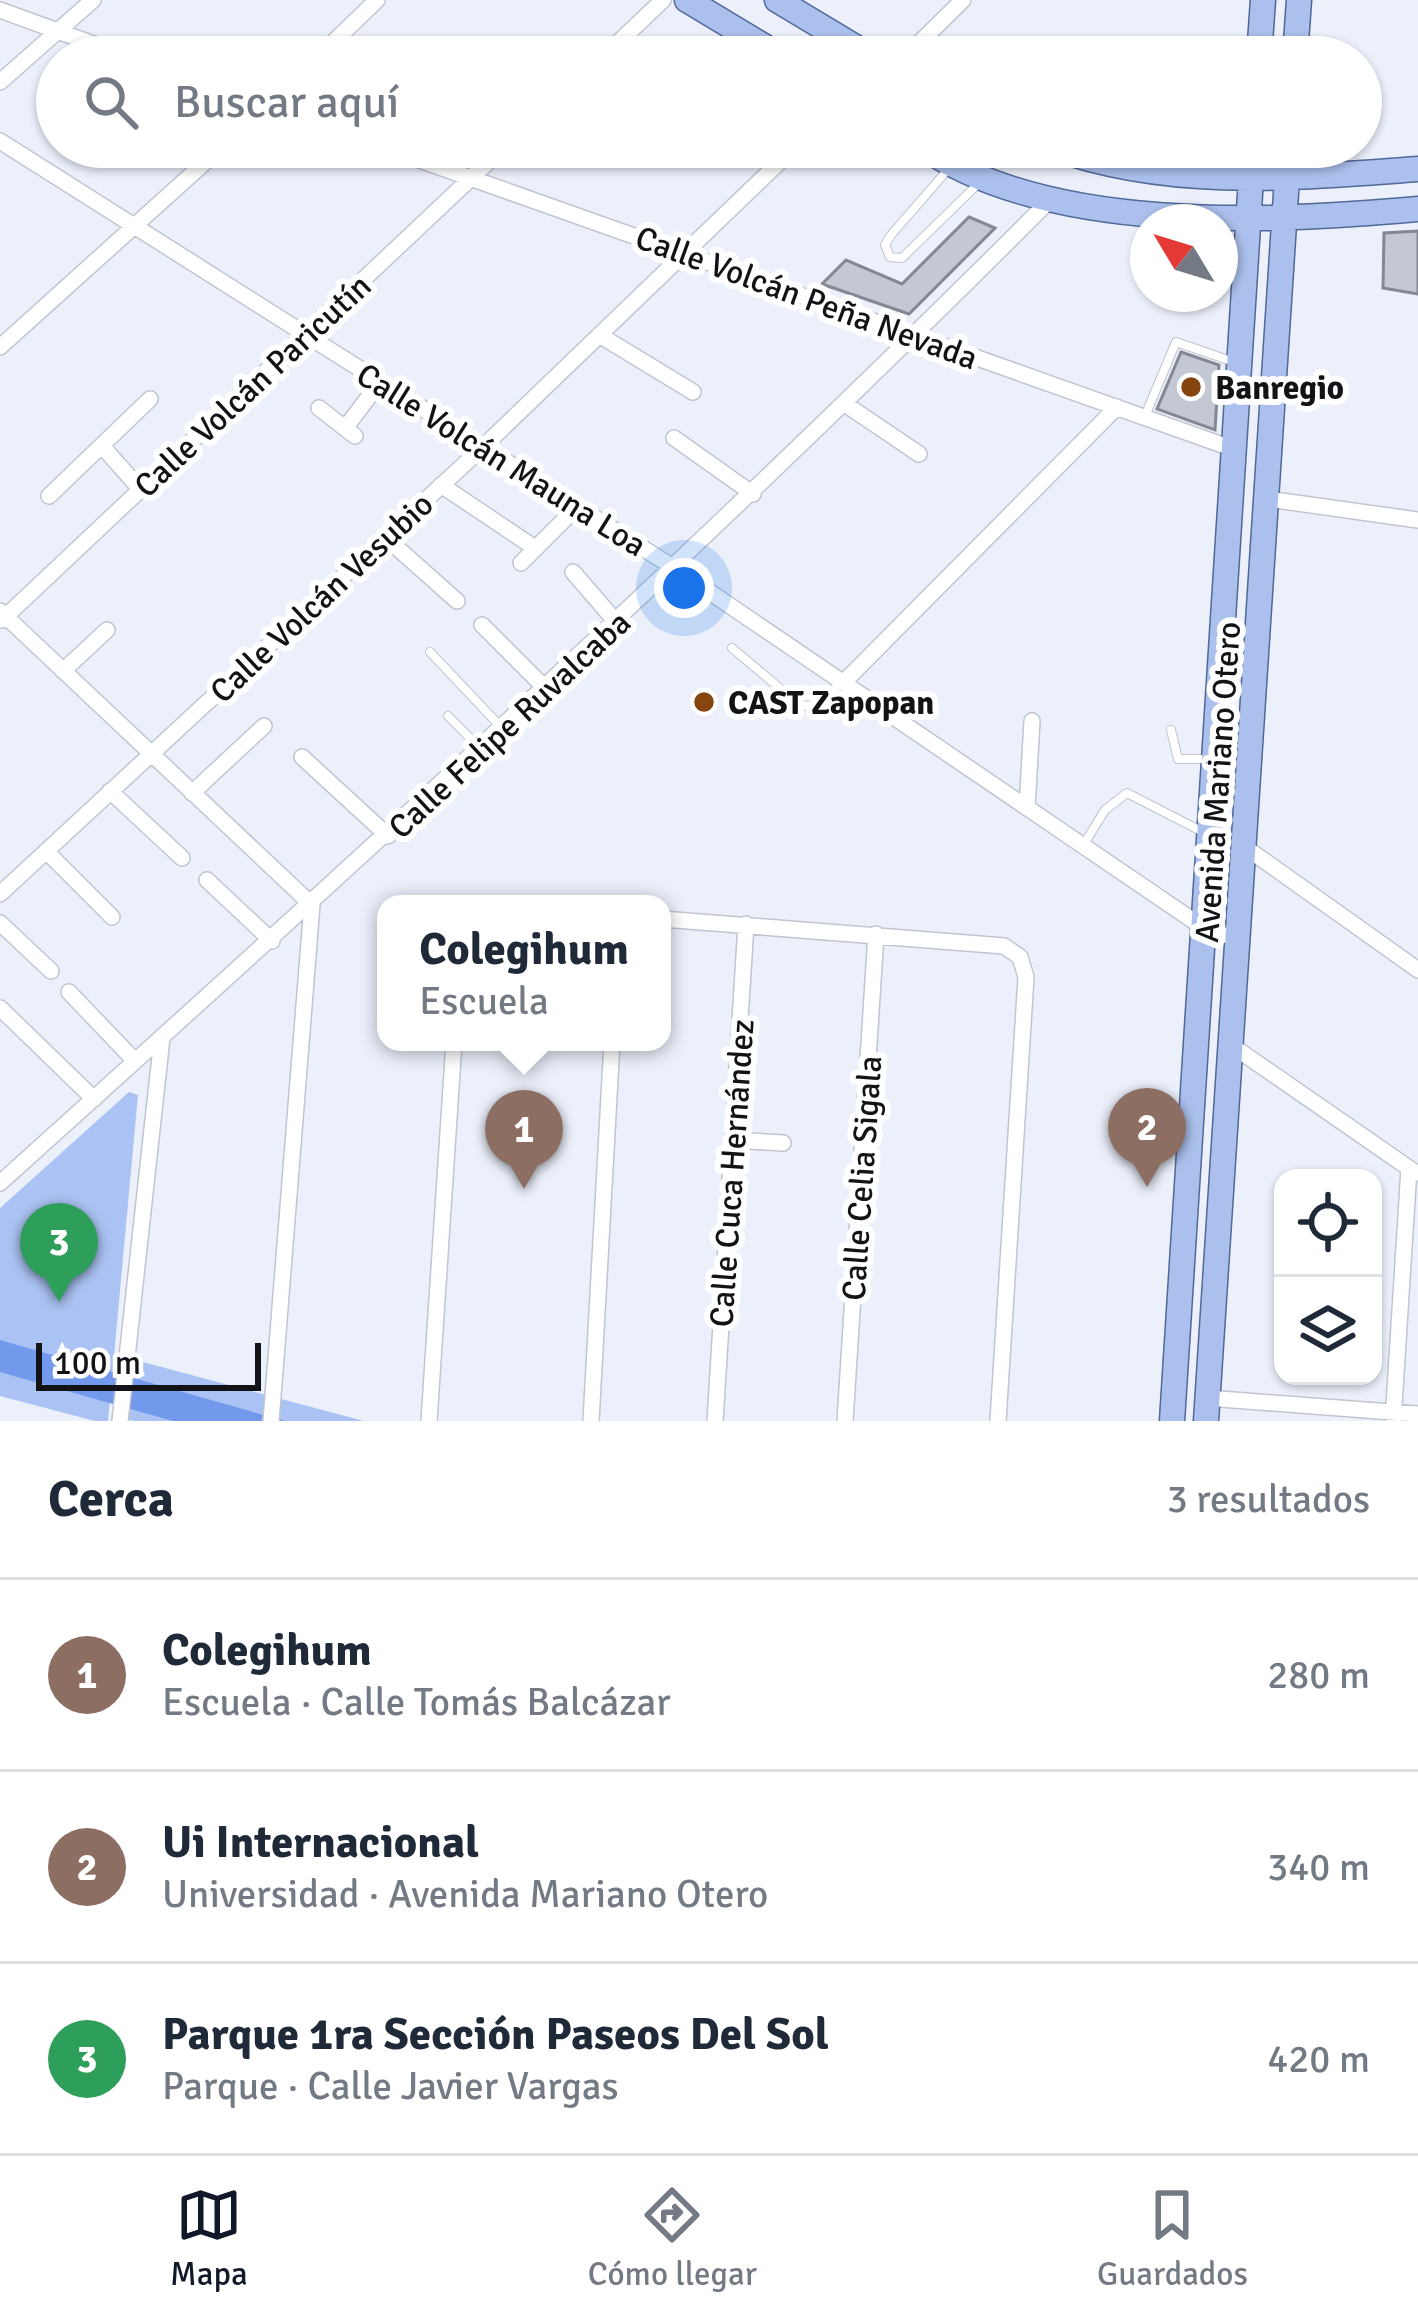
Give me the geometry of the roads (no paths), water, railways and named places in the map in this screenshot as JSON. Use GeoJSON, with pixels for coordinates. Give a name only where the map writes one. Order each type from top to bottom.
{"type":"FeatureCollection","features":[{"type":"Feature","properties":{"kind":"main road"},"geometry":{"type":"LineString","coordinates":[[687,0],[747,36]]}},
{"type":"Feature","properties":{"kind":"main road"},"geometry":{"type":"LineString","coordinates":[[777,0],[837,36]]}},
{"type":"Feature","properties":{"kind":"main road"},"geometry":{"type":"LineString","coordinates":[[1260,36],[1263,0]]}},
{"type":"Feature","properties":{"kind":"main road"},"geometry":{"type":"LineString","coordinates":[[1296,36],[1299,0]]}},
{"type":"Feature","properties":{"kind":"main road"},"geometry":{"type":"LineString","coordinates":[[958,168],[1053,197],[1145,214],[1249,222],[1418,209]]}},
{"type":"Feature","properties":{"kind":"main road"},"geometry":{"type":"LineString","coordinates":[[1135,168],[1251,180],[1418,169]]}},
{"type":"Feature","properties":{"kind":"main road","name":"Avenida Mariano Otero"},"geometry":{"type":"LineString","coordinates":[[1172,1421],[1252,168]]}},
{"type":"Feature","properties":{"kind":"main road","name":"Avenida Mariano Otero"},"geometry":{"type":"LineString","coordinates":[[1206,1410],[1288,168]]}},
{"type":"Feature","properties":{"kind":"street"},"geometry":{"type":"LineString","coordinates":[[53,36],[93,0]]}},
{"type":"Feature","properties":{"kind":"street"},"geometry":{"type":"LineString","coordinates":[[340,36],[377,0]]}},
{"type":"Feature","properties":{"kind":"street"},"geometry":{"type":"LineString","coordinates":[[628,36],[663,0]]}},
{"type":"Feature","properties":{"kind":"street"},"geometry":{"type":"LineString","coordinates":[[926,36],[963,0]]}},
{"type":"Feature","properties":{"kind":"street"},"geometry":{"type":"LineString","coordinates":[[0,10],[69,36]]}},
{"type":"Feature","properties":{"kind":"street"},"geometry":{"type":"LineString","coordinates":[[0,82],[36,51]]}},
{"type":"Feature","properties":{"kind":"street","name":"Calle Volcán Mauna Loa"},"geometry":{"type":"LineString","coordinates":[[0,141],[36,164]]}},
{"type":"Feature","properties":{"kind":"street","name":"Calle Volcán Mauna Loa"},"geometry":{"type":"LineString","coordinates":[[43,168],[676,569],[1204,928],[1240,940]]}},
{"type":"Feature","properties":{"kind":"street"},"geometry":{"type":"LineString","coordinates":[[0,346],[199,168]]}},
{"type":"Feature","properties":{"kind":"street","name":"Calle Volcán Peña Nevada"},"geometry":{"type":"LineString","coordinates":[[442,168],[1231,448]]}},
{"type":"Feature","properties":{"kind":"street","name":"Calle Volcán Paricutín"},"geometry":{"type":"LineString","coordinates":[[2,617],[481,168]]}},
{"type":"Feature","properties":{"kind":"street","name":"Calle Volcán Vesubio"},"geometry":{"type":"LineString","coordinates":[[0,894],[601,336],[767,168]]}},
{"type":"Feature","properties":{"kind":"street","name":"Calle Felipe Ruvalcaba"},"geometry":{"type":"LineString","coordinates":[[0,1183],[388,836],[676,569],[1053,197]]}},
{"type":"Feature","properties":{"kind":"street"},"geometry":{"type":"LineString","coordinates":[[601,336],[693,392]]}},
{"type":"Feature","properties":{"kind":"street"},"geometry":{"type":"LineString","coordinates":[[319,408],[350,432],[380,382]]}},
{"type":"Feature","properties":{"kind":"street"},"geometry":{"type":"LineString","coordinates":[[49,496],[150,399]]}},
{"type":"Feature","properties":{"kind":"street"},"geometry":{"type":"LineString","coordinates":[[845,404],[919,454]]}},
{"type":"Feature","properties":{"kind":"street"},"geometry":{"type":"LineString","coordinates":[[843,683],[1118,407]]}},
{"type":"Feature","properties":{"kind":"street"},"geometry":{"type":"LineString","coordinates":[[674,438],[753,494]]}},
{"type":"Feature","properties":{"kind":"street"},"geometry":{"type":"LineString","coordinates":[[102,446],[141,490]]}},
{"type":"Feature","properties":{"kind":"street"},"geometry":{"type":"LineString","coordinates":[[441,485],[535,548]]}},
{"type":"Feature","properties":{"kind":"street"},"geometry":{"type":"LineString","coordinates":[[1268,499],[1418,520]]}},
{"type":"Feature","properties":{"kind":"street"},"geometry":{"type":"LineString","coordinates":[[520,563],[577,507]]}},
{"type":"Feature","properties":{"kind":"street"},"geometry":{"type":"LineString","coordinates":[[385,537],[457,601]]}},
{"type":"Feature","properties":{"kind":"street"},"geometry":{"type":"LineString","coordinates":[[573,572],[617,623]]}},
{"type":"Feature","properties":{"kind":"street"},"geometry":{"type":"LineString","coordinates":[[2,617],[312,905],[271,1417]]}},
{"type":"Feature","properties":{"kind":"street"},"geometry":{"type":"LineString","coordinates":[[482,625],[546,689]]}},
{"type":"Feature","properties":{"kind":"street"},"geometry":{"type":"LineString","coordinates":[[63,671],[107,630]]}},
{"type":"Feature","properties":{"kind":"street"},"geometry":{"type":"LineString","coordinates":[[1028,808],[1032,721]]}},
{"type":"Feature","properties":{"kind":"street"},"geometry":{"type":"LineString","coordinates":[[192,793],[264,726]]}},
{"type":"Feature","properties":{"kind":"street"},"geometry":{"type":"LineString","coordinates":[[302,757],[388,836]]}},
{"type":"Feature","properties":{"kind":"street"},"geometry":{"type":"LineString","coordinates":[[110,791],[182,858]]}},
{"type":"Feature","properties":{"kind":"street"},"geometry":{"type":"LineString","coordinates":[[1244,847],[1418,970]]}},
{"type":"Feature","properties":{"kind":"street"},"geometry":{"type":"LineString","coordinates":[[46,851],[112,917]]}},
{"type":"Feature","properties":{"kind":"street"},"geometry":{"type":"LineString","coordinates":[[207,880],[272,940]]}},
{"type":"Feature","properties":{"kind":"street"},"geometry":{"type":"LineString","coordinates":[[671,920],[1004,946],[1020,957],[1026,977],[998,1421]]}},
{"type":"Feature","properties":{"kind":"street"},"geometry":{"type":"LineString","coordinates":[[0,923],[51,971]]}},
{"type":"Feature","properties":{"kind":"street","name":"Calle Cuca Hernández"},"geometry":{"type":"LineString","coordinates":[[715,1421],[746,924]]}},
{"type":"Feature","properties":{"kind":"street","name":"Calle Celia Sigala"},"geometry":{"type":"LineString","coordinates":[[845,1421],[876,934]]}},
{"type":"Feature","properties":{"kind":"street"},"geometry":{"type":"LineString","coordinates":[[69,992],[135,1061]]}},
{"type":"Feature","properties":{"kind":"street"},"geometry":{"type":"LineString","coordinates":[[0,1008],[94,1099]]}},
{"type":"Feature","properties":{"kind":"street"},"geometry":{"type":"LineString","coordinates":[[120,1416],[162,1038]]}},
{"type":"Feature","properties":{"kind":"street"},"geometry":{"type":"LineString","coordinates":[[1231,1045],[1413,1172],[1393,1417]]}},
{"type":"Feature","properties":{"kind":"street"},"geometry":{"type":"LineString","coordinates":[[429,1421],[453,1051]]}},
{"type":"Feature","properties":{"kind":"street"},"geometry":{"type":"LineString","coordinates":[[591,1421],[612,1051]]}},
{"type":"Feature","properties":{"kind":"street"},"geometry":{"type":"LineString","coordinates":[[733,1140],[783,1143]]}},
{"type":"Feature","properties":{"kind":"street"},"geometry":{"type":"LineString","coordinates":[[1206,1410],[1418,1414]]}},
{"type":"Feature","properties":{"kind":"lane"},"geometry":{"type":"LineString","coordinates":[[950,168],[891,235],[885,245],[890,257],[902,258],[985,177]]}},
{"type":"Feature","properties":{"kind":"lane"},"geometry":{"type":"LineString","coordinates":[[1144,417],[1176,342],[1238,364]]}},
{"type":"Feature","properties":{"kind":"lane"},"geometry":{"type":"LineString","coordinates":[[732,648],[801,706],[812,705],[843,683]]}},
{"type":"Feature","properties":{"kind":"lane"},"geometry":{"type":"LineString","coordinates":[[430,652],[502,728]]}},
{"type":"Feature","properties":{"kind":"lane"},"geometry":{"type":"LineString","coordinates":[[448,716],[479,747]]}},
{"type":"Feature","properties":{"kind":"lane"},"geometry":{"type":"LineString","coordinates":[[1171,730],[1178,759],[1214,759]]}},
{"type":"Feature","properties":{"kind":"lane"},"geometry":{"type":"LineString","coordinates":[[1083,846],[1106,810],[1127,793],[1209,836]]}},
{"type":"Feature","properties":{"kind":"water"},"geometry":{"type":"Polygon","coordinates":[[[0,1340],[285,1421],[173,1421],[0,1372],[0,1340]]]}},
{"type":"Feature","properties":{"kind":"place","name":"Banregio"},"geometry":{"type":"Point","coordinates":[1191,387]}},
{"type":"Feature","properties":{"kind":"place","name":"CAST Zapopan"},"geometry":{"type":"Point","coordinates":[704,702]}},
{"type":"Feature","properties":{"kind":"place","name":"Ui Internacional"},"geometry":{"type":"Point","coordinates":[1147,1187]}},
{"type":"Feature","properties":{"kind":"place","name":"Colegihum"},"geometry":{"type":"Point","coordinates":[524,1189]}},
{"type":"Feature","properties":{"kind":"place","name":"Parque 1ra Sección Paseos Del Sol"},"geometry":{"type":"Point","coordinates":[59,1302]}}]}
